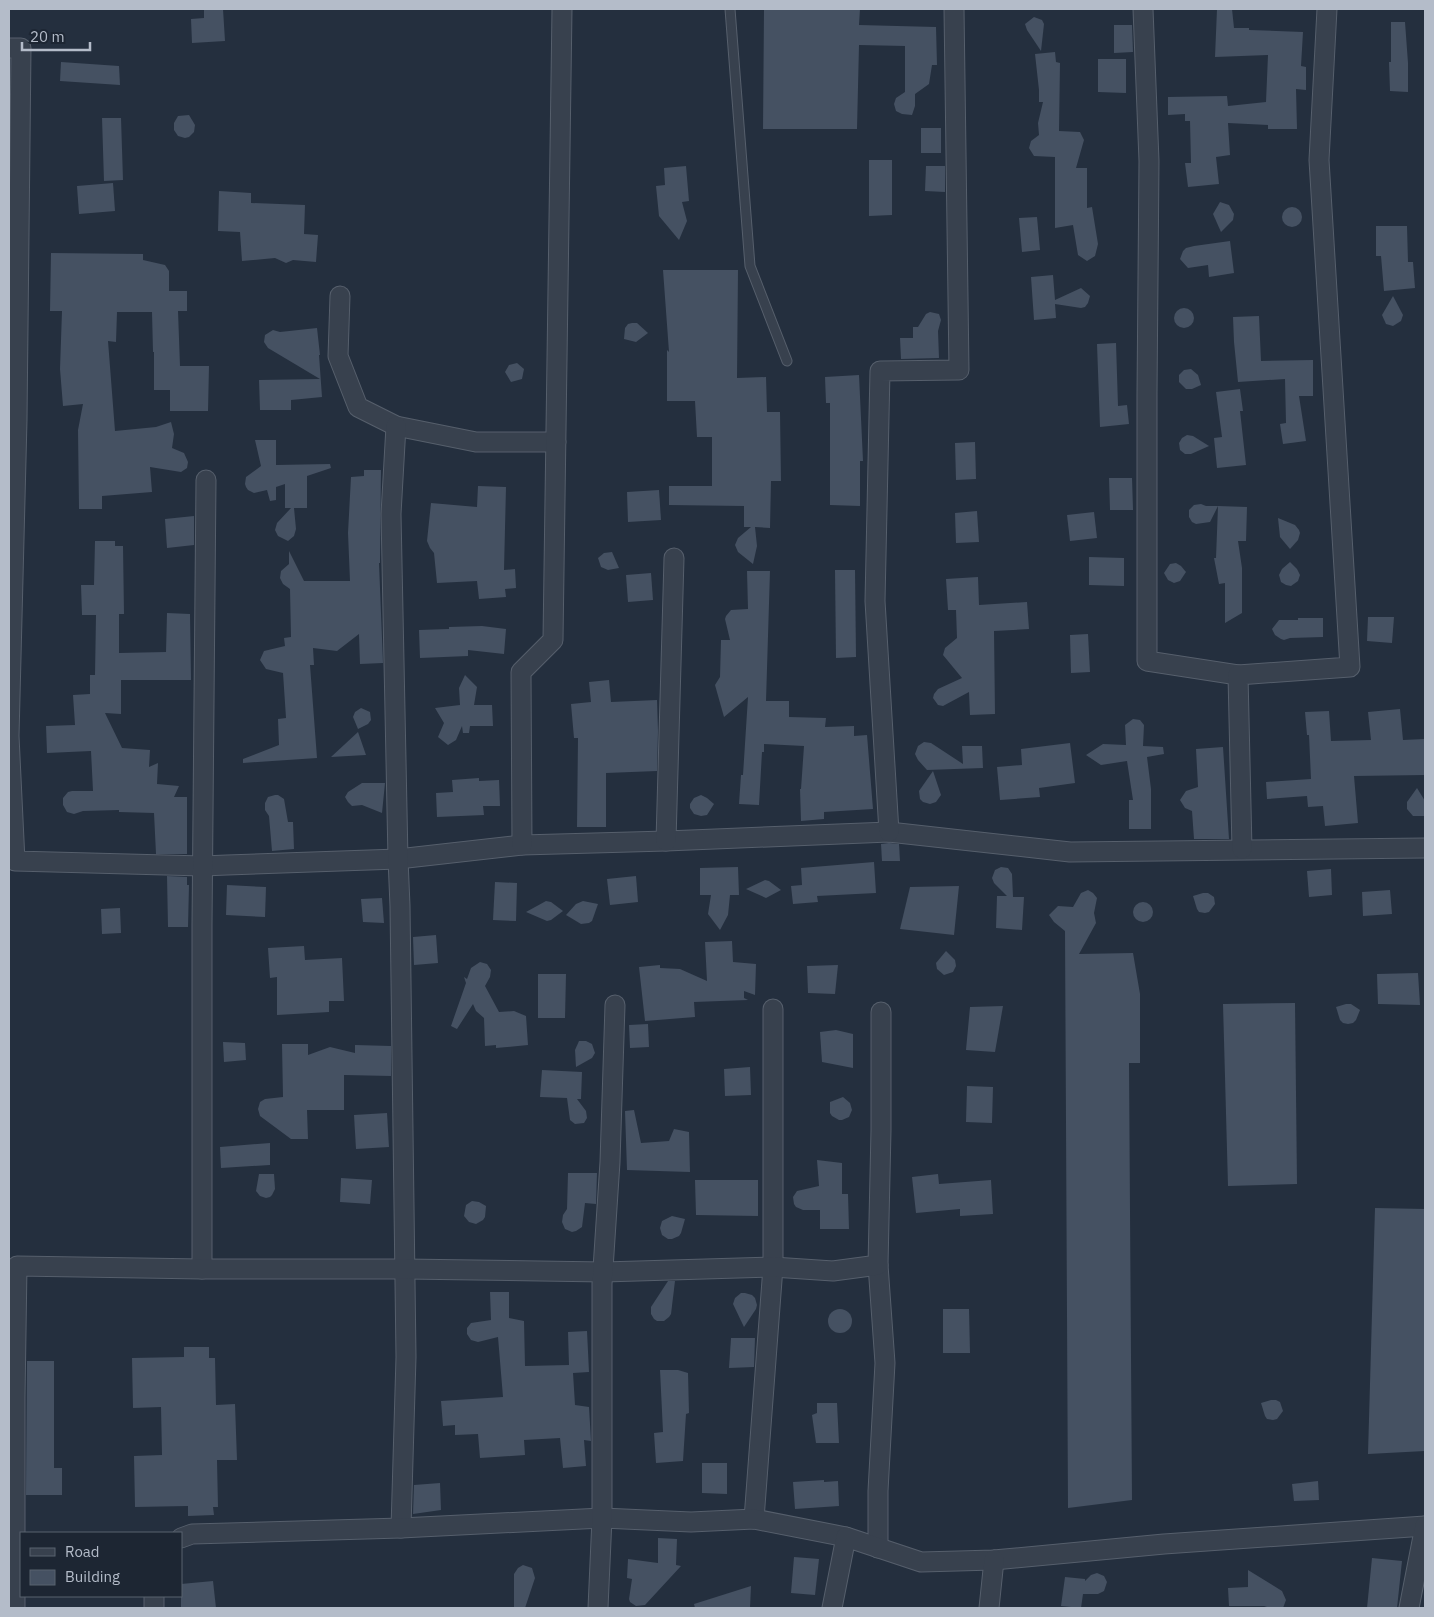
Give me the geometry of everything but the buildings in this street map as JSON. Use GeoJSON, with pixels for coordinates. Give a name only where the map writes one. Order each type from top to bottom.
{"type":"FeatureCollection","features":[{"type":"Feature","properties":{"kind":"street"},"geometry":{"type":"LineString","coordinates":[[522,845],[521,672],[553,640],[562,9]]}},
{"type":"Feature","properties":{"kind":"street"},"geometry":{"type":"LineString","coordinates":[[889,832],[875,601],[880,371],[959,370],[954,9]]}},
{"type":"Feature","properties":{"kind":"street"},"geometry":{"type":"LineString","coordinates":[[1143,9],[1149,161],[1147,661],[1238,675],[1350,667],[1319,160],[1327,9]]}},
{"type":"Feature","properties":{"kind":"street"},"geometry":{"type":"LineString","coordinates":[[9,48],[21,48],[17,430],[9,736],[15,861],[203,866],[398,859],[522,845],[889,832],[1070,852],[1425,848]]}},
{"type":"Feature","properties":{"kind":"street"},"geometry":{"type":"LineString","coordinates":[[340,296],[338,356],[358,407],[396,426],[476,442],[556,442]]}},
{"type":"Feature","properties":{"kind":"street"},"geometry":{"type":"LineString","coordinates":[[396,426],[391,514],[400,906],[406,1357],[401,1528]]}},
{"type":"Feature","properties":{"kind":"street"},"geometry":{"type":"LineString","coordinates":[[202,1269],[206,480]]}},
{"type":"Feature","properties":{"kind":"street"},"geometry":{"type":"LineString","coordinates":[[666,841],[674,558]]}},
{"type":"Feature","properties":{"kind":"street"},"geometry":{"type":"LineString","coordinates":[[1238,675],[1242,849]]}},
{"type":"Feature","properties":{"kind":"street"},"geometry":{"type":"LineString","coordinates":[[598,1608],[602,1518],[602,1294],[610,1162],[615,1005]]}},
{"type":"Feature","properties":{"kind":"street"},"geometry":{"type":"LineString","coordinates":[[754,1519],[773,1267],[773,1009]]}},
{"type":"Feature","properties":{"kind":"street"},"geometry":{"type":"LineString","coordinates":[[878,1548],[878,1491],[884,1363],[878,1265],[881,1012]]}},
{"type":"Feature","properties":{"kind":"street"},"geometry":{"type":"LineString","coordinates":[[15,1608],[12,1397],[17,1266],[604,1272],[773,1267],[834,1271],[878,1265]]}},
{"type":"Feature","properties":{"kind":"street"},"geometry":{"type":"LineString","coordinates":[[182,1538],[192,1534],[401,1528],[602,1518],[691,1522],[754,1519],[846,1537],[920,1562],[994,1560],[1164,1544],[1425,1526],[1408,1608]]}},
{"type":"Feature","properties":{"kind":"street"},"geometry":{"type":"LineString","coordinates":[[832,1608],[846,1537]]}},
{"type":"Feature","properties":{"kind":"street"},"geometry":{"type":"LineString","coordinates":[[989,1608],[994,1560]]}},
{"type":"Feature","properties":{"kind":"lane"},"geometry":{"type":"LineString","coordinates":[[730,9],[750,266],[788,361]]}}]}
